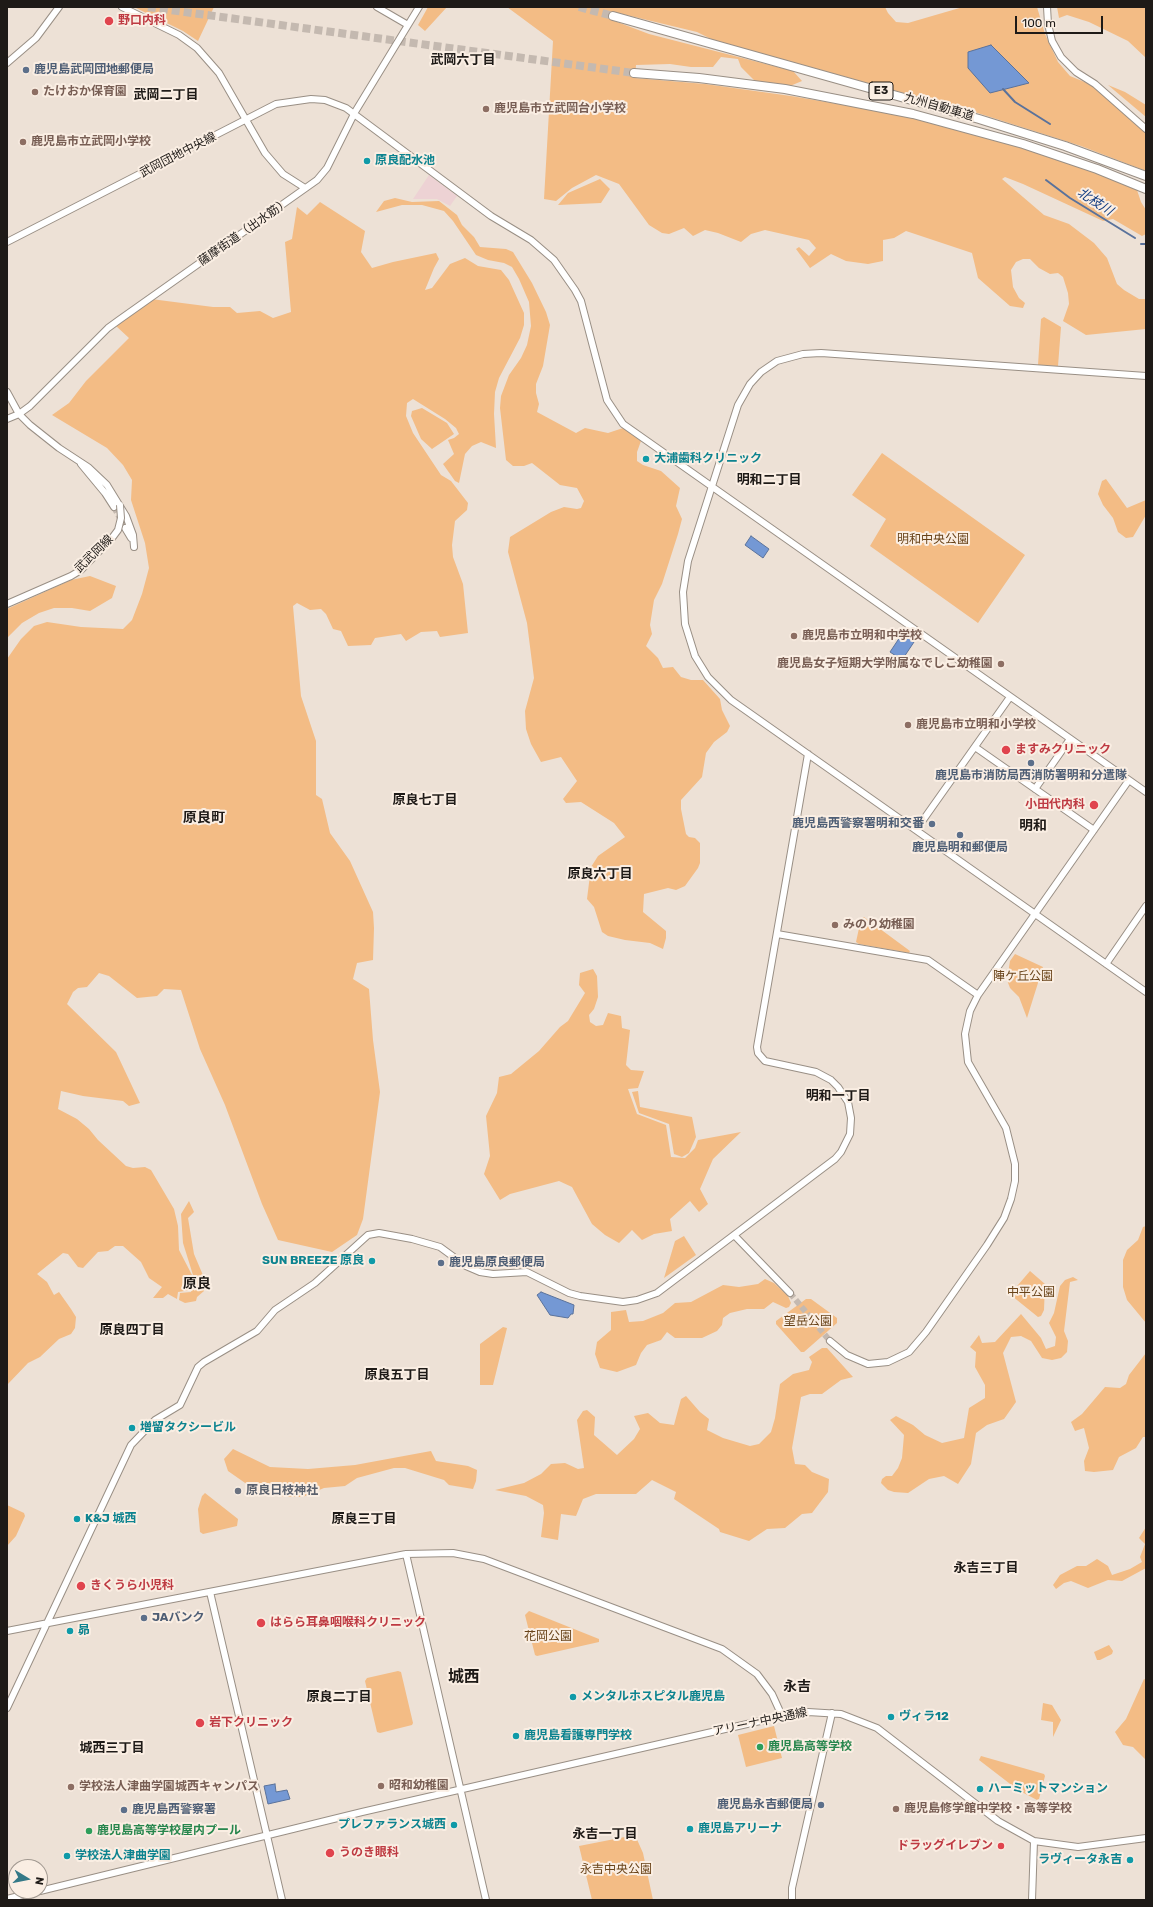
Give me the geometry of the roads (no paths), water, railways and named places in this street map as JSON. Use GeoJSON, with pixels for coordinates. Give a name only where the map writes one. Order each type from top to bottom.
{"type":"FeatureCollection","features":[{"type":"Feature","properties":{"kind":"highway","name":"九州自動車道"},"geometry":{"type":"LineString","coordinates":[[613,16],[979,119],[1072,148],[1146,176]]}},
{"type":"Feature","properties":{"kind":"highway","name":"九州自動車道"},"geometry":{"type":"LineString","coordinates":[[634,73],[699,78],[785,90],[913,114],[1023,144],[1097,168],[1146,189]]}},
{"type":"Feature","properties":{"kind":"street"},"geometry":{"type":"LineString","coordinates":[[7,63],[36,38],[59,7]]}},
{"type":"Feature","properties":{"kind":"street"},"geometry":{"type":"LineString","coordinates":[[122,7],[179,35],[197,48],[219,73],[244,120],[265,153],[277,168],[305,188]]}},
{"type":"Feature","properties":{"kind":"street"},"geometry":{"type":"LineString","coordinates":[[377,7],[408,25]]}},
{"type":"Feature","properties":{"kind":"street","name":"薩摩街道（出水筋）"},"geometry":{"type":"LineString","coordinates":[[7,419],[19,414],[49,389],[108,328],[317,180],[327,168],[354,112],[419,7]]}},
{"type":"Feature","properties":{"kind":"street"},"geometry":{"type":"LineString","coordinates":[[1047,7],[1048,24],[1052,41],[1061,57],[1076,72],[1095,84],[1146,129]]}},
{"type":"Feature","properties":{"kind":"street","name":"武岡団地中央線"},"geometry":{"type":"LineString","coordinates":[[7,242],[276,104],[303,99],[329,101],[354,112],[491,216],[531,240],[554,260],[581,301],[607,400],[624,424],[711,487],[1146,792]]}},
{"type":"Feature","properties":{"kind":"street"},"geometry":{"type":"LineString","coordinates":[[1146,376],[821,353],[803,354],[777,361],[761,372],[750,384],[733,420],[684,575],[683,612],[691,645],[708,677],[731,700],[1146,992]]}},
{"type":"Feature","properties":{"kind":"street"},"geometry":{"type":"LineString","coordinates":[[7,392],[19,414],[48,440],[88,467],[107,485],[117,506],[126,516],[133,536],[134,548],[125,528]]}},
{"type":"Feature","properties":{"kind":"street","name":"武武岡線"},"geometry":{"type":"LineString","coordinates":[[7,604],[71,576],[81,570],[118,530],[121,518],[117,506]]}},
{"type":"Feature","properties":{"kind":"street"},"geometry":{"type":"LineString","coordinates":[[916,830],[1010,697]]}},
{"type":"Feature","properties":{"kind":"street"},"geometry":{"type":"LineString","coordinates":[[1035,789],[1070,739]]}},
{"type":"Feature","properties":{"kind":"street"},"geometry":{"type":"LineString","coordinates":[[975,747],[1094,830]]}},
{"type":"Feature","properties":{"kind":"street"},"geometry":{"type":"LineString","coordinates":[[7,1708],[48,1624],[124,1459],[136,1438],[155,1420],[180,1405],[198,1367],[257,1331],[275,1310],[314,1283],[368,1235],[379,1233],[426,1242],[440,1247],[475,1271],[493,1274],[527,1272],[569,1293],[623,1302],[637,1300],[657,1293],[835,1159],[846,1143],[851,1127],[848,1102],[832,1080],[812,1070],[765,1061],[758,1053],[808,754]]}},
{"type":"Feature","properties":{"kind":"street"},"geometry":{"type":"LineString","coordinates":[[830,1341],[847,1355],[868,1364],[888,1362],[909,1352],[921,1339],[987,1245],[1008,1209],[1015,1173],[1010,1140],[1006,1128],[968,1062],[965,1047],[967,1023],[970,1011],[978,995],[1129,780]]}},
{"type":"Feature","properties":{"kind":"street"},"geometry":{"type":"LineString","coordinates":[[1106,964],[1146,906]]}},
{"type":"Feature","properties":{"kind":"street"},"geometry":{"type":"LineString","coordinates":[[777,934],[928,960],[978,995]]}},
{"type":"Feature","properties":{"kind":"street"},"geometry":{"type":"LineString","coordinates":[[734,1235],[790,1293]]}},
{"type":"Feature","properties":{"kind":"street"},"geometry":{"type":"LineString","coordinates":[[7,1631],[406,1554],[453,1553],[484,1559],[715,1646],[741,1661],[757,1674],[772,1694],[782,1716]]}},
{"type":"Feature","properties":{"kind":"street"},"geometry":{"type":"LineString","coordinates":[[406,1554],[486,1900]]}},
{"type":"Feature","properties":{"kind":"street"},"geometry":{"type":"LineString","coordinates":[[210,1592],[282,1900]]}},
{"type":"Feature","properties":{"kind":"street","name":"アリーナ中央通線"},"geometry":{"type":"LineString","coordinates":[[48,1889],[266,1835],[782,1716],[808,1712],[832,1713],[857,1719],[888,1734],[998,1821],[1034,1841],[1078,1847],[1146,1838]]}},
{"type":"Feature","properties":{"kind":"street"},"geometry":{"type":"LineString","coordinates":[[792,1900],[792,1888],[832,1713]]}},
{"type":"Feature","properties":{"kind":"street"},"geometry":{"type":"LineString","coordinates":[[1032,1900],[1034,1841]]}},
{"type":"Feature","properties":{"kind":"water"},"geometry":{"type":"Polygon","coordinates":[[[991,45],[1029,83],[990,93],[968,68],[968,52],[991,45]]]}},
{"type":"Feature","properties":{"kind":"water"},"geometry":{"type":"Polygon","coordinates":[[[751,536],[769,549],[763,558],[745,545],[751,536]]]}},
{"type":"Feature","properties":{"kind":"water"},"geometry":{"type":"Polygon","coordinates":[[[902,634],[914,642],[902,660],[890,652],[902,634]]]}},
{"type":"Feature","properties":{"kind":"water"},"geometry":{"type":"Polygon","coordinates":[[[541,1292],[574,1305],[573,1314],[571,1314],[568,1318],[550,1315],[537,1295],[541,1292]]]}},
{"type":"Feature","properties":{"kind":"water"},"geometry":{"type":"Polygon","coordinates":[[[275,1784],[276,1792],[287,1790],[290,1799],[268,1804],[264,1786],[275,1784]]]}},
{"type":"Feature","properties":{"kind":"waterway"},"geometry":{"type":"LineString","coordinates":[[1003,89],[1015,102],[1050,124]]}},
{"type":"Feature","properties":{"kind":"waterway","name":"北枝川"},"geometry":{"type":"LineString","coordinates":[[1046,180],[1070,198],[1135,238]]}},
{"type":"Feature","properties":{"kind":"waterway","name":"北枝川"},"geometry":{"type":"LineString","coordinates":[[1141,244],[1146,244]]}},
{"type":"Feature","properties":{"kind":"tunnel"},"geometry":{"type":"LineString","coordinates":[[148,7],[634,73]]}},
{"type":"Feature","properties":{"kind":"tunnel"},"geometry":{"type":"LineString","coordinates":[[579,7],[613,16]]}},
{"type":"Feature","properties":{"kind":"tunnel"},"geometry":{"type":"LineString","coordinates":[[114,507],[125,528]]}},
{"type":"Feature","properties":{"kind":"tunnel"},"geometry":{"type":"LineString","coordinates":[[790,1293],[830,1341]]}},
{"type":"Feature","properties":{"kind":"place","name":"野口内科"},"geometry":{"type":"Point","coordinates":[109,21]}},
{"type":"Feature","properties":{"kind":"place","name":"鹿児島武岡団地郵便局"},"geometry":{"type":"Point","coordinates":[26,70]}},
{"type":"Feature","properties":{"kind":"place","name":"たけおか保育園"},"geometry":{"type":"Point","coordinates":[35,92]}},
{"type":"Feature","properties":{"kind":"place","name":"鹿児島市立武岡台小学校"},"geometry":{"type":"Point","coordinates":[486,109]}},
{"type":"Feature","properties":{"kind":"place","name":"鹿児島市立武岡小学校"},"geometry":{"type":"Point","coordinates":[23,142]}},
{"type":"Feature","properties":{"kind":"place","name":"原良配水池"},"geometry":{"type":"Point","coordinates":[367,161]}},
{"type":"Feature","properties":{"kind":"place","name":"大浦歯科クリニック"},"geometry":{"type":"Point","coordinates":[646,459]}},
{"type":"Feature","properties":{"kind":"place","name":"鹿児島市立明和中学校"},"geometry":{"type":"Point","coordinates":[794,636]}},
{"type":"Feature","properties":{"kind":"place","name":"鹿児島女子短期大学附属なでしこ幼稚園"},"geometry":{"type":"Point","coordinates":[1001,664]}},
{"type":"Feature","properties":{"kind":"place","name":"鹿児島市立明和小学校"},"geometry":{"type":"Point","coordinates":[908,725]}},
{"type":"Feature","properties":{"kind":"place","name":"ますみクリニック"},"geometry":{"type":"Point","coordinates":[1006,750]}},
{"type":"Feature","properties":{"kind":"place","name":"鹿児島市消防局西消防署明和分遣隊"},"geometry":{"type":"Point","coordinates":[1031,763]}},
{"type":"Feature","properties":{"kind":"place","name":"小田代内科"},"geometry":{"type":"Point","coordinates":[1094,805]}},
{"type":"Feature","properties":{"kind":"place","name":"鹿児島西警察署明和交番"},"geometry":{"type":"Point","coordinates":[932,824]}},
{"type":"Feature","properties":{"kind":"place","name":"鹿児島明和郵便局"},"geometry":{"type":"Point","coordinates":[960,835]}},
{"type":"Feature","properties":{"kind":"place","name":"みのり幼稚園"},"geometry":{"type":"Point","coordinates":[835,925]}},
{"type":"Feature","properties":{"kind":"place","name":"SUN BREEZE 原良"},"geometry":{"type":"Point","coordinates":[372,1261]}},
{"type":"Feature","properties":{"kind":"place","name":"鹿児島原良郵便局"},"geometry":{"type":"Point","coordinates":[441,1263]}},
{"type":"Feature","properties":{"kind":"place","name":"増留タクシービル"},"geometry":{"type":"Point","coordinates":[132,1428]}},
{"type":"Feature","properties":{"kind":"place","name":"原良日枝神社"},"geometry":{"type":"Point","coordinates":[238,1491]}},
{"type":"Feature","properties":{"kind":"place","name":"K&J 城西"},"geometry":{"type":"Point","coordinates":[77,1519]}},
{"type":"Feature","properties":{"kind":"place","name":"きくうら小児科"},"geometry":{"type":"Point","coordinates":[81,1586]}},
{"type":"Feature","properties":{"kind":"place","name":"JAバンク"},"geometry":{"type":"Point","coordinates":[144,1618]}},
{"type":"Feature","properties":{"kind":"place","name":"はらら耳鼻咽喉科クリニック"},"geometry":{"type":"Point","coordinates":[261,1623]}},
{"type":"Feature","properties":{"kind":"place","name":"昴"},"geometry":{"type":"Point","coordinates":[70,1631]}},
{"type":"Feature","properties":{"kind":"place","name":"メンタルホスピタル鹿児島"},"geometry":{"type":"Point","coordinates":[573,1697]}},
{"type":"Feature","properties":{"kind":"place","name":"ヴィラ12"},"geometry":{"type":"Point","coordinates":[891,1717]}},
{"type":"Feature","properties":{"kind":"place","name":"岩下クリニック"},"geometry":{"type":"Point","coordinates":[200,1723]}},
{"type":"Feature","properties":{"kind":"place","name":"鹿児島看護専門学校"},"geometry":{"type":"Point","coordinates":[516,1736]}},
{"type":"Feature","properties":{"kind":"place","name":"鹿児島高等学校"},"geometry":{"type":"Point","coordinates":[760,1747]}},
{"type":"Feature","properties":{"kind":"place","name":"昭和幼稚園"},"geometry":{"type":"Point","coordinates":[381,1786]}},
{"type":"Feature","properties":{"kind":"place","name":"学校法人津曲学園城西キャンパス"},"geometry":{"type":"Point","coordinates":[71,1787]}},
{"type":"Feature","properties":{"kind":"place","name":"ハーミットマンション"},"geometry":{"type":"Point","coordinates":[980,1789]}},
{"type":"Feature","properties":{"kind":"place","name":"鹿児島永吉郵便局"},"geometry":{"type":"Point","coordinates":[821,1805]}},
{"type":"Feature","properties":{"kind":"place","name":"鹿児島修学館中学校・高等学校"},"geometry":{"type":"Point","coordinates":[896,1809]}},
{"type":"Feature","properties":{"kind":"place","name":"鹿児島西警察署"},"geometry":{"type":"Point","coordinates":[124,1810]}},
{"type":"Feature","properties":{"kind":"place","name":"プレファランス城西"},"geometry":{"type":"Point","coordinates":[454,1825]}},
{"type":"Feature","properties":{"kind":"place","name":"鹿児島アリーナ"},"geometry":{"type":"Point","coordinates":[690,1829]}},
{"type":"Feature","properties":{"kind":"place","name":"鹿児島高等学校屋内プール"},"geometry":{"type":"Point","coordinates":[89,1831]}},
{"type":"Feature","properties":{"kind":"place","name":"ドラッグイレブン"},"geometry":{"type":"Point","coordinates":[1001,1846]}},
{"type":"Feature","properties":{"kind":"place","name":"うのき眼科"},"geometry":{"type":"Point","coordinates":[330,1853]}},
{"type":"Feature","properties":{"kind":"place","name":"学校法人津曲学園"},"geometry":{"type":"Point","coordinates":[67,1856]}},
{"type":"Feature","properties":{"kind":"place","name":"ラヴィータ永吉"},"geometry":{"type":"Point","coordinates":[1130,1860]}},
{"type":"Feature","properties":{"kind":"district","name":"武岡六丁目"},"geometry":{"type":"Point","coordinates":[463,60]}},
{"type":"Feature","properties":{"kind":"district","name":"武岡二丁目"},"geometry":{"type":"Point","coordinates":[166,95]}},
{"type":"Feature","properties":{"kind":"district","name":"明和二丁目"},"geometry":{"type":"Point","coordinates":[769,480]}},
{"type":"Feature","properties":{"kind":"district","name":"原良七丁目"},"geometry":{"type":"Point","coordinates":[425,800]}},
{"type":"Feature","properties":{"kind":"district","name":"原良町"},"geometry":{"type":"Point","coordinates":[204,818]}},
{"type":"Feature","properties":{"kind":"district","name":"明和"},"geometry":{"type":"Point","coordinates":[1033,826]}},
{"type":"Feature","properties":{"kind":"district","name":"原良六丁目"},"geometry":{"type":"Point","coordinates":[600,874]}},
{"type":"Feature","properties":{"kind":"district","name":"明和一丁目"},"geometry":{"type":"Point","coordinates":[838,1096]}},
{"type":"Feature","properties":{"kind":"district","name":"原良"},"geometry":{"type":"Point","coordinates":[197,1284]}},
{"type":"Feature","properties":{"kind":"district","name":"原良四丁目"},"geometry":{"type":"Point","coordinates":[132,1330]}},
{"type":"Feature","properties":{"kind":"district","name":"原良五丁目"},"geometry":{"type":"Point","coordinates":[397,1375]}},
{"type":"Feature","properties":{"kind":"district","name":"原良三丁目"},"geometry":{"type":"Point","coordinates":[364,1519]}},
{"type":"Feature","properties":{"kind":"district","name":"永吉三丁目"},"geometry":{"type":"Point","coordinates":[986,1568]}},
{"type":"Feature","properties":{"kind":"district","name":"城西"},"geometry":{"type":"Point","coordinates":[464,1677]}},
{"type":"Feature","properties":{"kind":"district","name":"永吉"},"geometry":{"type":"Point","coordinates":[797,1687]}},
{"type":"Feature","properties":{"kind":"district","name":"原良二丁目"},"geometry":{"type":"Point","coordinates":[339,1697]}},
{"type":"Feature","properties":{"kind":"district","name":"城西三丁目"},"geometry":{"type":"Point","coordinates":[112,1748]}},
{"type":"Feature","properties":{"kind":"district","name":"永吉一丁目"},"geometry":{"type":"Point","coordinates":[605,1834]}},
{"type":"Feature","properties":{"kind":"park label","name":"明和中央公園"},"geometry":{"type":"Point","coordinates":[933,540]}},
{"type":"Feature","properties":{"kind":"park label","name":"陣ケ丘公園"},"geometry":{"type":"Point","coordinates":[1023,977]}},
{"type":"Feature","properties":{"kind":"park label","name":"中平公園"},"geometry":{"type":"Point","coordinates":[1031,1293]}},
{"type":"Feature","properties":{"kind":"park label","name":"望岳公園"},"geometry":{"type":"Point","coordinates":[808,1322]}},
{"type":"Feature","properties":{"kind":"park label","name":"花岡公園"},"geometry":{"type":"Point","coordinates":[548,1637]}},
{"type":"Feature","properties":{"kind":"park label","name":"永吉中央公園"},"geometry":{"type":"Point","coordinates":[616,1870]}}]}
